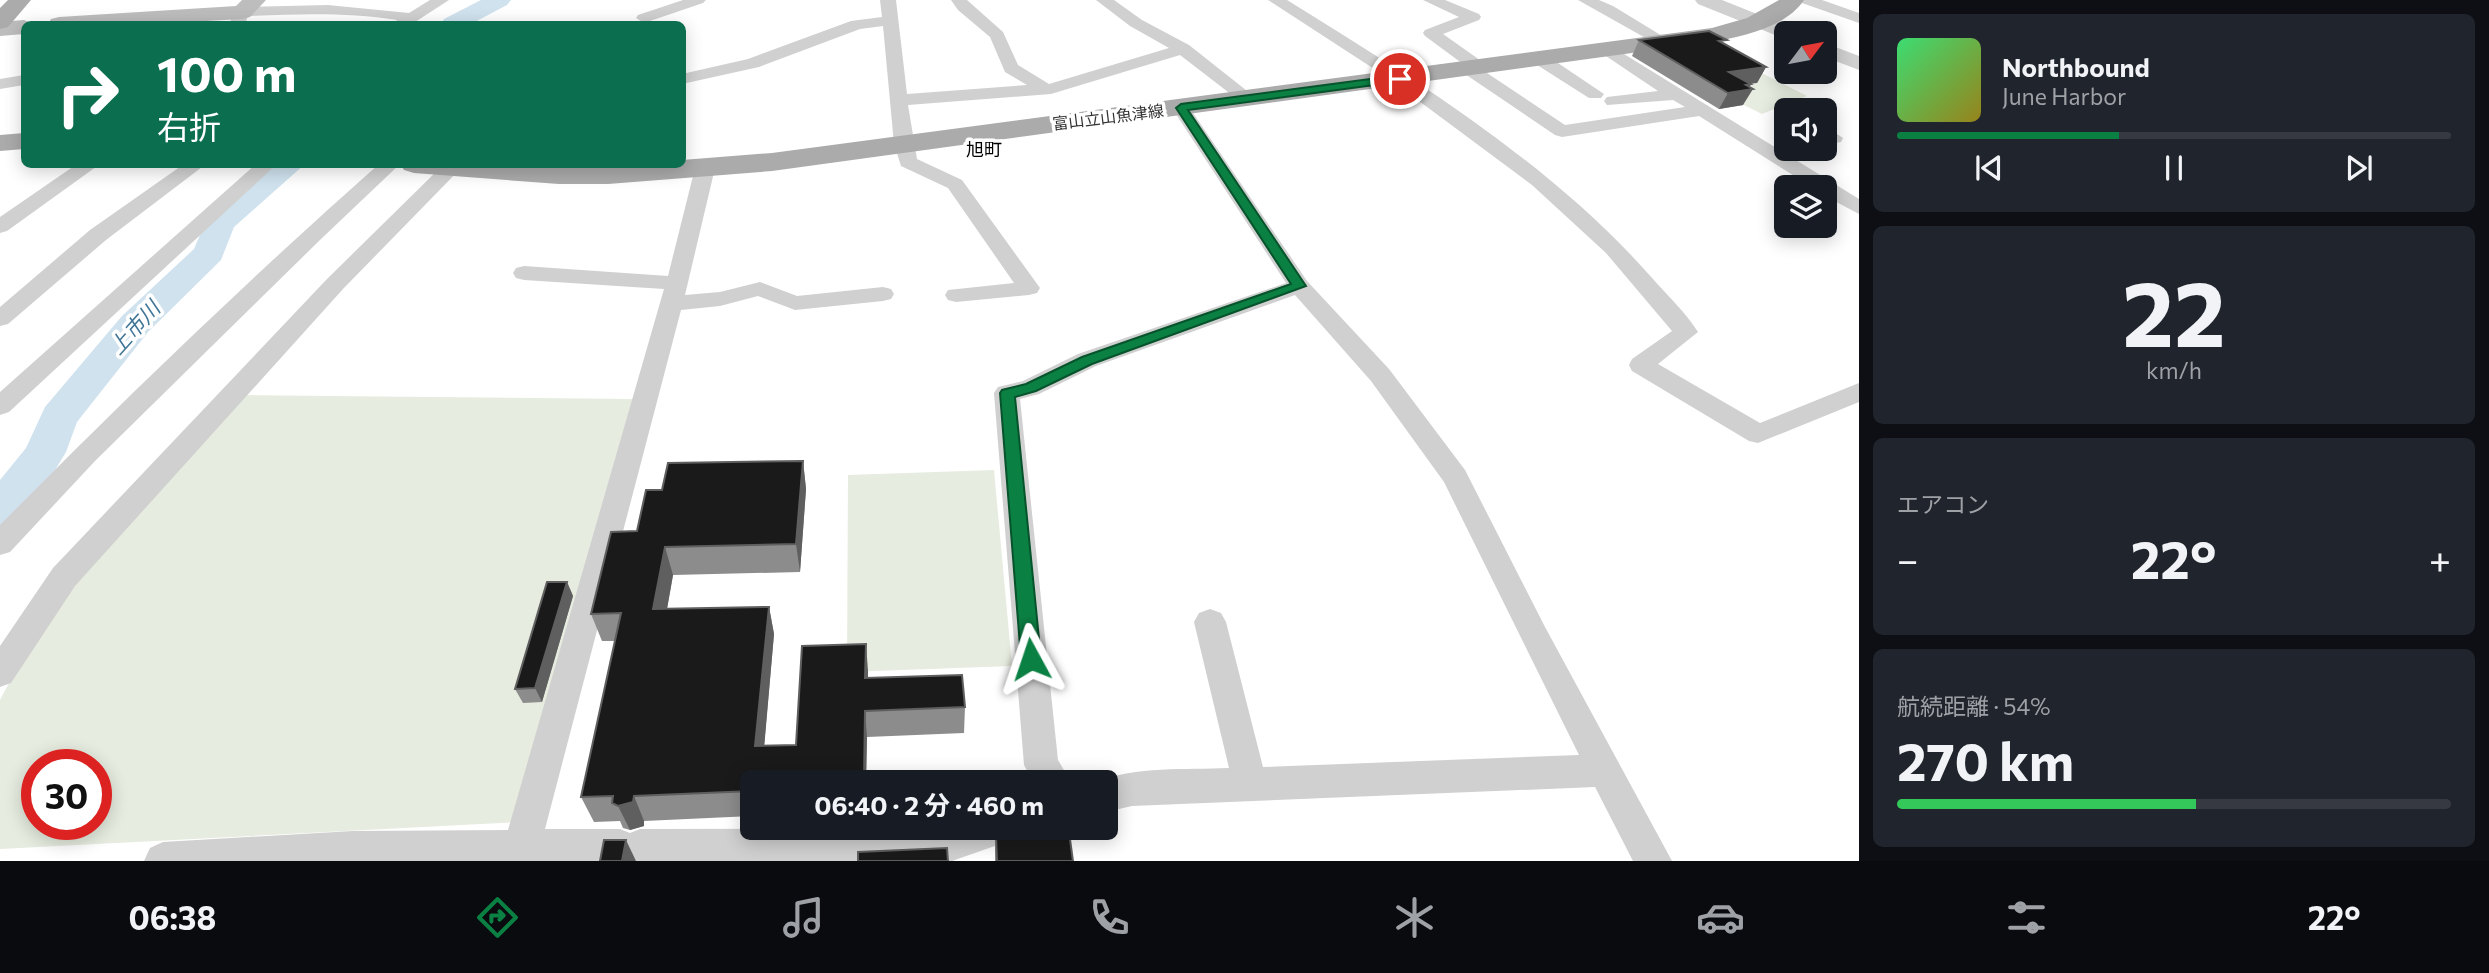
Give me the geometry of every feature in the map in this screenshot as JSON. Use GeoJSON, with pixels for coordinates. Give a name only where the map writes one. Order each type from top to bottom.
{"type":"FeatureCollection","features":[{"type":"Feature","properties":{"kind":"main road"},"geometry":{"type":"LineString","coordinates":[[0,22],[20,0]]}},
{"type":"Feature","properties":{"kind":"main road","name":"富山立山魚津線"},"geometry":{"type":"LineString","coordinates":[[504,168],[608,175],[705,169],[1181,108],[1712,35],[1760,22],[1793,0]]}},
{"type":"Feature","properties":{"kind":"main road"},"geometry":{"type":"LineString","coordinates":[[106,21],[245,12]]}},
{"type":"Feature","properties":{"kind":"main road"},"geometry":{"type":"LineString","coordinates":[[0,29],[21,27]]}},
{"type":"Feature","properties":{"kind":"main road"},"geometry":{"type":"LineString","coordinates":[[0,142],[21,141]]}},
{"type":"Feature","properties":{"kind":"street"},"geometry":{"type":"LineString","coordinates":[[318,21],[351,0]]}},
{"type":"Feature","properties":{"kind":"street"},"geometry":{"type":"LineString","coordinates":[[245,12],[385,12],[407,21],[441,0]]}},
{"type":"Feature","properties":{"kind":"street"},"geometry":{"type":"LineString","coordinates":[[638,21],[677,0]]}},
{"type":"Feature","properties":{"kind":"street"},"geometry":{"type":"LineString","coordinates":[[638,21],[698,0]]}},
{"type":"Feature","properties":{"kind":"street"},"geometry":{"type":"LineString","coordinates":[[888,0],[903,144],[908,162],[955,184],[1029,288],[956,295]]}},
{"type":"Feature","properties":{"kind":"street"},"geometry":{"type":"LineString","coordinates":[[959,0],[963,7],[997,35],[1011,68],[1045,89]]}},
{"type":"Feature","properties":{"kind":"street"},"geometry":{"type":"LineString","coordinates":[[1104,0],[1136,23],[1183,49],[1247,99]]}},
{"type":"Feature","properties":{"kind":"street"},"geometry":{"type":"LineString","coordinates":[[1276,0],[1400,79],[1539,181],[1614,248],[1686,332],[1641,365],[1758,434],[1859,392]]}},
{"type":"Feature","properties":{"kind":"street"},"geometry":{"type":"LineString","coordinates":[[1431,0],[1473,17],[1431,33],[1473,68],[1562,131],[1703,110]]}},
{"type":"Feature","properties":{"kind":"street"},"geometry":{"type":"LineString","coordinates":[[1586,0],[1664,42]]}},
{"type":"Feature","properties":{"kind":"street"},"geometry":{"type":"LineString","coordinates":[[1705,0],[1774,28]]}},
{"type":"Feature","properties":{"kind":"street"},"geometry":{"type":"LineString","coordinates":[[1807,0],[1856,17],[1858,0]]}},
{"type":"Feature","properties":{"kind":"street"},"geometry":{"type":"LineString","coordinates":[[686,78],[753,64],[857,24],[891,21]]}},
{"type":"Feature","properties":{"kind":"street"},"geometry":{"type":"LineString","coordinates":[[898,100],[1045,89],[1183,49]]}},
{"type":"Feature","properties":{"kind":"street"},"geometry":{"type":"LineString","coordinates":[[1605,50],[1857,205]]}},
{"type":"Feature","properties":{"kind":"street"},"geometry":{"type":"LineString","coordinates":[[1838,55],[1859,64]]}},
{"type":"Feature","properties":{"kind":"street"},"geometry":{"type":"LineString","coordinates":[[1540,59],[1595,94]]}},
{"type":"Feature","properties":{"kind":"street"},"geometry":{"type":"LineString","coordinates":[[0,84],[21,80]]}},
{"type":"Feature","properties":{"kind":"street"},"geometry":{"type":"LineString","coordinates":[[1613,101],[1676,94]]}},
{"type":"Feature","properties":{"kind":"street"},"geometry":{"type":"LineString","coordinates":[[1181,108],[1299,286],[1380,376],[1455,477],[1654,861]]}},
{"type":"Feature","properties":{"kind":"street"},"geometry":{"type":"LineString","coordinates":[[1758,145],[1774,143]]}},
{"type":"Feature","properties":{"kind":"street"},"geometry":{"type":"LineString","coordinates":[[0,226],[85,168]]}},
{"type":"Feature","properties":{"kind":"street"},"geometry":{"type":"LineString","coordinates":[[0,319],[98,235],[191,168]]}},
{"type":"Feature","properties":{"kind":"street"},"geometry":{"type":"LineString","coordinates":[[0,406],[264,168]]}},
{"type":"Feature","properties":{"kind":"street"},"geometry":{"type":"LineString","coordinates":[[0,544],[86,454],[313,234],[387,168]]}},
{"type":"Feature","properties":{"kind":"street"},"geometry":{"type":"LineString","coordinates":[[0,673],[64,577],[335,284],[451,168]]}},
{"type":"Feature","properties":{"kind":"street"},"geometry":{"type":"LineString","coordinates":[[521,849],[692,229],[705,169]]}},
{"type":"Feature","properties":{"kind":"street"},"geometry":{"type":"LineString","coordinates":[[524,273],[720,299],[760,289],[795,303],[883,294]]}},
{"type":"Feature","properties":{"kind":"street"},"geometry":{"type":"LineString","coordinates":[[1045,770],[1041,765],[1007,393],[1031,388],[1087,360],[1299,286]]}},
{"type":"Feature","properties":{"kind":"street"},"geometry":{"type":"LineString","coordinates":[[1210,622],[1250,785]]}},
{"type":"Feature","properties":{"kind":"street"},"geometry":{"type":"LineString","coordinates":[[1118,792],[1132,789],[1605,770]]}},
{"type":"Feature","properties":{"kind":"street"},"geometry":{"type":"LineString","coordinates":[[163,861],[353,849],[952,843],[961,840]]}},
{"type":"Feature","properties":{"kind":"shaded area"},"geometry":{"type":"Polygon","coordinates":[[[1730,57],[1774,79],[1774,84],[1783,84],[1807,96],[1774,98],[1774,109],[1762,114],[1738,102],[1723,89],[1757,83],[1715,60],[1730,57]]]}},
{"type":"Feature","properties":{"kind":"shaded area"},"geometry":{"type":"Polygon","coordinates":[[[239,395],[634,399],[576,596],[518,822],[0,849],[0,700],[69,585],[239,395]]]}},
{"type":"Feature","properties":{"kind":"shaded area"},"geometry":{"type":"Polygon","coordinates":[[[994,470],[1012,666],[847,672],[848,475],[994,470]]]}},
{"type":"Feature","properties":{"kind":"building"},"geometry":{"type":"Polygon","coordinates":[[[1709,31],[1727,40],[1719,41],[1766,67],[1729,72],[1751,84],[1746,85],[1753,89],[1728,93],[1639,40],[1709,31]]]}},
{"type":"Feature","properties":{"kind":"building"},"geometry":{"type":"Polygon","coordinates":[[[803,461],[796,544],[665,547],[653,609],[769,607],[755,746],[796,745],[802,646],[866,644],[865,678],[962,675],[965,707],[865,711],[864,770],[740,770],[740,792],[634,796],[633,802],[618,806],[612,803],[613,796],[581,797],[621,613],[591,614],[611,532],[637,531],[646,490],[662,490],[668,463],[803,461]]]}},
{"type":"Feature","properties":{"kind":"building"},"geometry":{"type":"Polygon","coordinates":[[[547,582],[567,582],[535,688],[515,689],[547,582]]]}},
{"type":"Feature","properties":{"kind":"building"},"geometry":{"type":"Polygon","coordinates":[[[604,840],[626,840],[622,861],[600,861],[604,840]]]}},
{"type":"Feature","properties":{"kind":"building"},"geometry":{"type":"Polygon","coordinates":[[[996,840],[1070,840],[1073,861],[997,861],[996,840]]]}},
{"type":"Feature","properties":{"kind":"building"},"geometry":{"type":"Polygon","coordinates":[[[947,848],[948,861],[858,861],[858,852],[947,848]]]}},
{"type":"Feature","properties":{"kind":"waterway","name":"上市川"},"geometry":{"type":"LineString","coordinates":[[459,21],[499,0]]}},
{"type":"Feature","properties":{"kind":"waterway","name":"上市川"},"geometry":{"type":"LineString","coordinates":[[0,509],[33,471],[45,452],[59,417],[135,324],[209,253],[219,223],[285,168]]}},
{"type":"Feature","properties":{"kind":"district","name":"旭町"},"geometry":{"type":"Point","coordinates":[984,150]}},
{"type":"Feature","properties":{"kind":"route"},"geometry":{"type":"LineString","coordinates":[[1031,659],[1007,393],[1031,388],[1087,360],[1299,286],[1181,108],[1400,79]]}}]}
